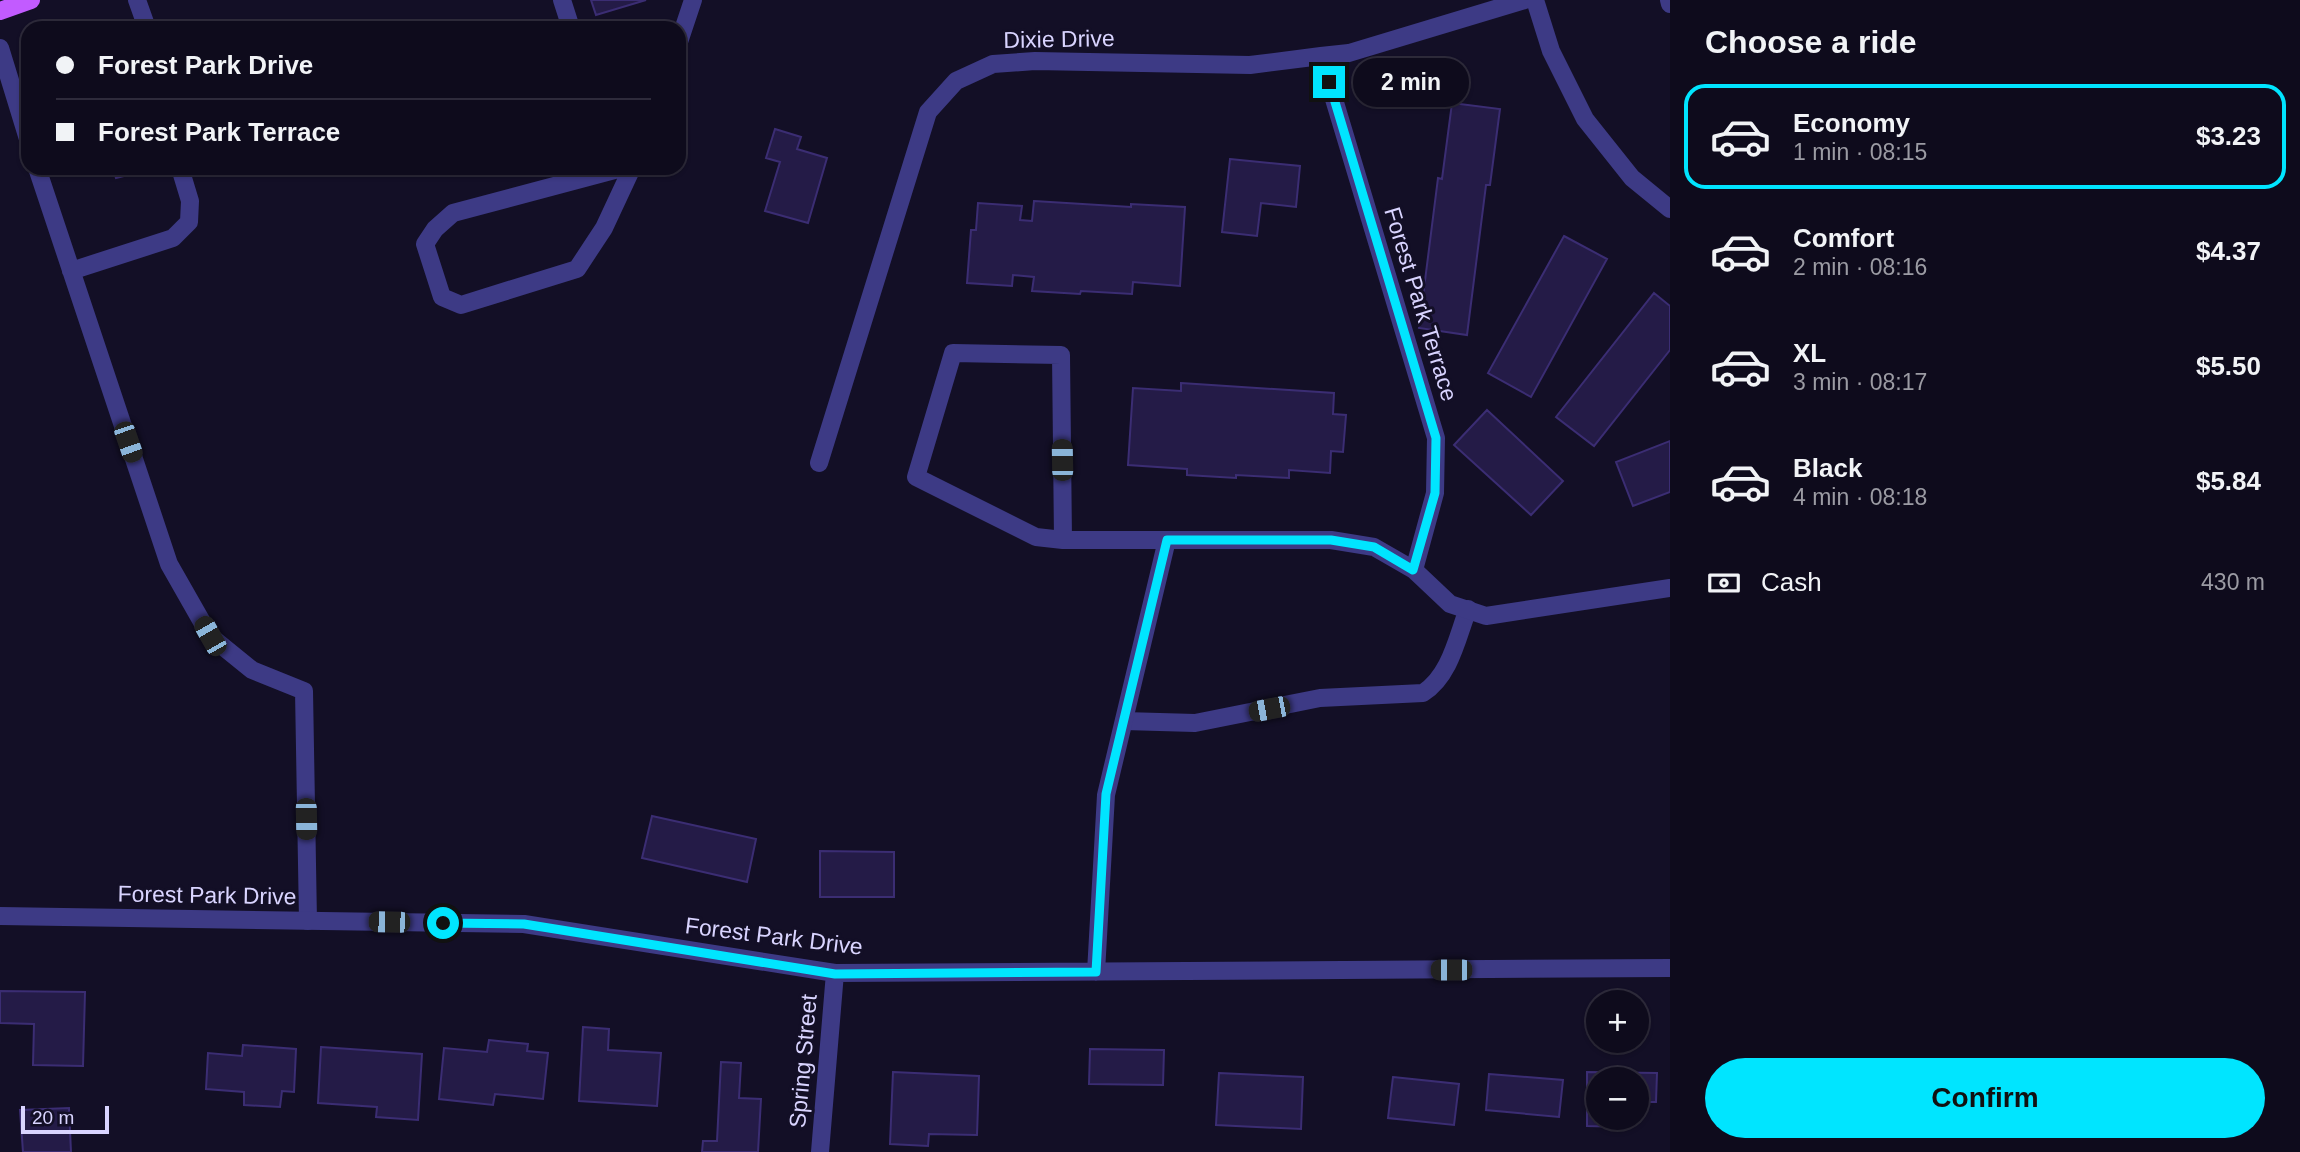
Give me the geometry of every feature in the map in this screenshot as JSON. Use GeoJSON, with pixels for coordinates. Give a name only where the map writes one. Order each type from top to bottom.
{"type":"FeatureCollection","features":[{"type":"Feature","properties":{"kind":"main road"},"geometry":{"type":"LineString","coordinates":[[0,11],[31,0]]}},
{"type":"Feature","properties":{"kind":"street"},"geometry":{"type":"LineString","coordinates":[[137,0],[144,21]]}},
{"type":"Feature","properties":{"kind":"street"},"geometry":{"type":"LineString","coordinates":[[562,0],[570,21]]}},
{"type":"Feature","properties":{"kind":"street"},"geometry":{"type":"LineString","coordinates":[[686,21],[692,0]]}},
{"type":"Feature","properties":{"kind":"street","name":"Dixie Drive"},"geometry":{"type":"LineString","coordinates":[[819,463],[924,125],[929,112],[956,81],[993,64],[1035,61],[1250,65],[1349,53],[1525,0]]}},
{"type":"Feature","properties":{"kind":"street"},"geometry":{"type":"LineString","coordinates":[[1535,0],[1551,51],[1585,119],[1632,178],[1670,209]]}},
{"type":"Feature","properties":{"kind":"street"},"geometry":{"type":"LineString","coordinates":[[0,48],[21,116]]}},
{"type":"Feature","properties":{"kind":"street","name":"Forest Park Terrace"},"geometry":{"type":"LineString","coordinates":[[1321,56],[1436,438],[1435,493],[1413,570]]}},
{"type":"Feature","properties":{"kind":"street"},"geometry":{"type":"LineString","coordinates":[[39,175],[169,564],[210,636],[252,670],[304,691],[308,921]]}},
{"type":"Feature","properties":{"kind":"street"},"geometry":{"type":"LineString","coordinates":[[71,271],[173,239],[189,222],[190,201],[182,175]]}},
{"type":"Feature","properties":{"kind":"street"},"geometry":{"type":"LineString","coordinates":[[596,175],[453,213],[435,229],[425,244],[442,297],[461,305],[577,269],[604,228],[629,175]]}},
{"type":"Feature","properties":{"kind":"street"},"geometry":{"type":"LineString","coordinates":[[1063,540],[1061,355],[953,353],[916,477],[1036,537],[1063,540],[1331,540],[1374,547],[1413,570],[1450,604],[1486,616],[1670,589]]}},
{"type":"Feature","properties":{"kind":"street"},"geometry":{"type":"LineString","coordinates":[[1096,972],[1106,794],[1167,540]]}},
{"type":"Feature","properties":{"kind":"street"},"geometry":{"type":"LineString","coordinates":[[1124,721],[1195,723],[1320,698],[1423,693],[1435,685],[1447,664],[1468,609]]}},
{"type":"Feature","properties":{"kind":"street","name":"Forest Park Drive"},"geometry":{"type":"LineString","coordinates":[[0,916],[524,924],[835,974],[1670,968]]}},
{"type":"Feature","properties":{"kind":"street","name":"Spring Street"},"geometry":{"type":"LineString","coordinates":[[820,1152],[835,974]]}},
{"type":"Feature","properties":{"kind":"building"},"geometry":{"type":"Polygon","coordinates":[[[591,0],[646,0],[596,15],[591,0]]]}},
{"type":"Feature","properties":{"kind":"building"},"geometry":{"type":"Polygon","coordinates":[[[1452,103],[1500,109],[1490,185],[1486,185],[1467,335],[1419,328],[1438,178],[1442,179],[1452,103]]]}},
{"type":"Feature","properties":{"kind":"building"},"geometry":{"type":"Polygon","coordinates":[[[775,129],[801,137],[797,149],[827,158],[808,223],[765,211],[780,162],[766,158],[775,129]]]}},
{"type":"Feature","properties":{"kind":"building"},"geometry":{"type":"Polygon","coordinates":[[[1230,159],[1300,166],[1296,207],[1261,203],[1257,236],[1222,232],[1230,159]]]}},
{"type":"Feature","properties":{"kind":"building"},"geometry":{"type":"Polygon","coordinates":[[[1034,201],[1131,207],[1131,204],[1185,207],[1180,286],[1133,282],[1132,294],[1081,291],[1080,294],[1032,291],[1034,277],[1013,275],[1012,286],[967,283],[971,230],[976,230],[978,203],[1022,206],[1020,220],[1032,221],[1034,201]]]}},
{"type":"Feature","properties":{"kind":"building"},"geometry":{"type":"Polygon","coordinates":[[[1564,236],[1607,259],[1531,397],[1488,373],[1564,236]]]}},
{"type":"Feature","properties":{"kind":"building"},"geometry":{"type":"Polygon","coordinates":[[[1654,293],[1670,306],[1670,350],[1594,446],[1556,417],[1654,293]]]}},
{"type":"Feature","properties":{"kind":"building"},"geometry":{"type":"Polygon","coordinates":[[[1181,383],[1334,393],[1333,414],[1346,415],[1343,452],[1331,451],[1330,473],[1289,470],[1289,478],[1187,475],[1187,469],[1128,465],[1133,388],[1181,391],[1181,383]]]}},
{"type":"Feature","properties":{"kind":"building"},"geometry":{"type":"Polygon","coordinates":[[[1487,410],[1563,481],[1531,515],[1454,445],[1487,410]]]}},
{"type":"Feature","properties":{"kind":"building"},"geometry":{"type":"Polygon","coordinates":[[[1670,441],[1670,492],[1633,506],[1616,462],[1670,441]]]}},
{"type":"Feature","properties":{"kind":"building"},"geometry":{"type":"Polygon","coordinates":[[[652,816],[756,839],[747,882],[642,858],[652,816]]]}},
{"type":"Feature","properties":{"kind":"building"},"geometry":{"type":"Polygon","coordinates":[[[820,851],[894,852],[894,897],[820,897],[820,851]]]}},
{"type":"Feature","properties":{"kind":"building"},"geometry":{"type":"Polygon","coordinates":[[[0,991],[85,992],[83,1066],[33,1065],[34,1024],[0,1023],[0,991]]]}},
{"type":"Feature","properties":{"kind":"building"},"geometry":{"type":"Polygon","coordinates":[[[583,1027],[609,1029],[608,1050],[661,1053],[657,1106],[579,1101],[583,1027]]]}},
{"type":"Feature","properties":{"kind":"building"},"geometry":{"type":"Polygon","coordinates":[[[489,1040],[528,1044],[527,1051],[548,1053],[543,1099],[495,1094],[493,1105],[439,1099],[444,1048],[487,1052],[489,1040]]]}},
{"type":"Feature","properties":{"kind":"building"},"geometry":{"type":"Polygon","coordinates":[[[243,1045],[296,1049],[294,1092],[282,1091],[280,1107],[244,1105],[244,1092],[206,1089],[208,1053],[242,1056],[243,1045]]]}},
{"type":"Feature","properties":{"kind":"building"},"geometry":{"type":"Polygon","coordinates":[[[321,1047],[422,1054],[418,1120],[376,1117],[377,1107],[318,1103],[321,1047]]]}},
{"type":"Feature","properties":{"kind":"building"},"geometry":{"type":"Polygon","coordinates":[[[1090,1049],[1164,1050],[1163,1085],[1089,1084],[1090,1049]]]}},
{"type":"Feature","properties":{"kind":"building"},"geometry":{"type":"Polygon","coordinates":[[[721,1062],[741,1063],[739,1098],[761,1099],[758,1152],[702,1152],[703,1141],[717,1141],[721,1062]]]}},
{"type":"Feature","properties":{"kind":"building"},"geometry":{"type":"Polygon","coordinates":[[[893,1072],[979,1076],[977,1135],[929,1134],[928,1146],[890,1144],[893,1072]]]}},
{"type":"Feature","properties":{"kind":"building"},"geometry":{"type":"Polygon","coordinates":[[[1219,1073],[1303,1077],[1301,1129],[1216,1125],[1219,1073]]]}},
{"type":"Feature","properties":{"kind":"building"},"geometry":{"type":"Polygon","coordinates":[[[1649,1073],[1657,1073],[1656,1102],[1649,1102],[1649,1073]]]}},
{"type":"Feature","properties":{"kind":"building"},"geometry":{"type":"Polygon","coordinates":[[[1489,1074],[1563,1080],[1559,1117],[1486,1110],[1489,1074]]]}},
{"type":"Feature","properties":{"kind":"building"},"geometry":{"type":"Polygon","coordinates":[[[1393,1077],[1459,1084],[1454,1125],[1388,1118],[1393,1077]]]}},
{"type":"Feature","properties":{"kind":"building"},"geometry":{"type":"Polygon","coordinates":[[[69,1108],[71,1152],[23,1152],[20,1110],[69,1108]]]}},
{"type":"Feature","properties":{"kind":"route"},"geometry":{"type":"LineString","coordinates":[[443,923],[524,924],[835,974],[1096,972],[1106,794],[1167,540],[1331,540],[1374,547],[1413,570],[1435,493],[1436,438],[1329,82]]}}]}
